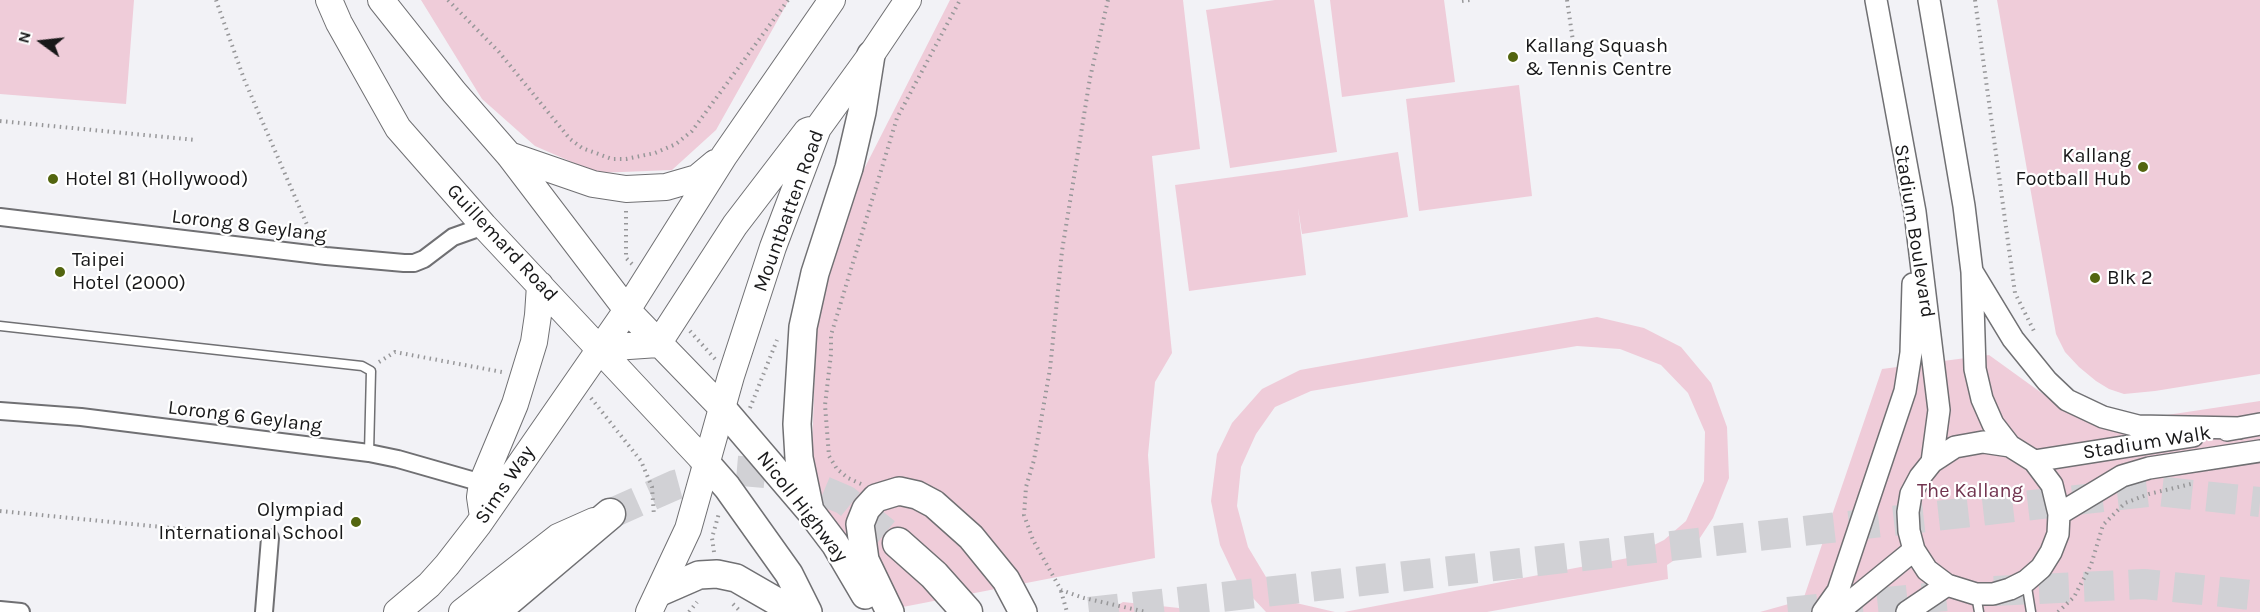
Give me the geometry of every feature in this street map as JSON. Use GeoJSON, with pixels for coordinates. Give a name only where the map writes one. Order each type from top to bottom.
{"type":"FeatureCollection","features":[{"type":"Feature","properties":{"kind":"highway"},"geometry":{"type":"LineString","coordinates":[[810,512],[799,458],[797,424],[803,327],[815,273],[849,168],[862,112],[871,55]]}},
{"type":"Feature","properties":{"kind":"highway","name":"Nicoll Highway"},"geometry":{"type":"LineString","coordinates":[[722,408],[835,544],[874,612]]}},
{"type":"Feature","properties":{"kind":"highway"},"geometry":{"type":"LineString","coordinates":[[706,463],[727,487],[789,574],[808,612]]}},
{"type":"Feature","properties":{"kind":"highway"},"geometry":{"type":"LineString","coordinates":[[890,612],[865,560],[860,524],[866,509],[876,498],[899,491],[917,495],[934,504],[971,537],[1006,580],[1023,612]]}},
{"type":"Feature","properties":{"kind":"highway"},"geometry":{"type":"LineString","coordinates":[[494,612],[610,514]]}},
{"type":"Feature","properties":{"kind":"highway"},"geometry":{"type":"LineString","coordinates":[[898,543],[934,575],[967,612]]}},
{"type":"Feature","properties":{"kind":"highway"},"geometry":{"type":"LineString","coordinates":[[655,602],[699,575],[717,574],[736,578],[795,612]]}},
{"type":"Feature","properties":{"kind":"main road","name":"Guillemard Road"},"geometry":{"type":"LineString","coordinates":[[329,0],[339,23],[398,128],[484,226],[706,463]]}},
{"type":"Feature","properties":{"kind":"main road"},"geometry":{"type":"LineString","coordinates":[[381,0],[426,58],[508,155],[627,310],[722,408],[688,529],[655,602]]}},
{"type":"Feature","properties":{"kind":"main road"},"geometry":{"type":"LineString","coordinates":[[600,348],[627,310],[724,156],[832,0]]}},
{"type":"Feature","properties":{"kind":"main road","name":"Mountbatten Road"},"geometry":{"type":"LineString","coordinates":[[722,408],[773,247],[818,128],[908,0]]}},
{"type":"Feature","properties":{"kind":"main road"},"geometry":{"type":"LineString","coordinates":[[658,344],[735,225],[807,131],[818,128]]}},
{"type":"Feature","properties":{"kind":"main road"},"geometry":{"type":"LineString","coordinates":[[508,155],[584,182],[626,189],[666,187],[697,178],[724,156]]}},
{"type":"Feature","properties":{"kind":"main road"},"geometry":{"type":"LineString","coordinates":[[483,517],[480,497],[482,483],[514,404],[516,373],[534,342],[538,315],[532,277]]}},
{"type":"Feature","properties":{"kind":"main road"},"geometry":{"type":"LineString","coordinates":[[600,348],[658,344]]}},
{"type":"Feature","properties":{"kind":"main road","name":"Sims Way"},"geometry":{"type":"LineString","coordinates":[[397,612],[422,591],[447,565],[600,348]]}},
{"type":"Feature","properties":{"kind":"main road"},"geometry":{"type":"LineString","coordinates":[[462,612],[558,537],[610,514]]}},
{"type":"Feature","properties":{"kind":"street","name":"Stadium Boulevard"},"geometry":{"type":"LineString","coordinates":[[1876,0],[1915,212],[1939,410],[1932,462]]}},
{"type":"Feature","properties":{"kind":"street","name":"Stadium Boulevard"},"geometry":{"type":"LineString","coordinates":[[1929,0],[1964,206],[1972,272],[1975,369],[1982,399],[1993,424],[2010,446],[2034,461],[2052,485],[2059,514],[2058,534],[2041,568],[2026,581],[1993,594],[1978,603],[1947,585],[1928,570],[1914,550],[1909,531],[1908,512],[1911,494],[1920,477],[1932,462],[1955,447],[1983,442],[2010,446]]}},
{"type":"Feature","properties":{"kind":"street"},"geometry":{"type":"LineString","coordinates":[[1823,612],[1838,591],[1905,391],[1911,352],[1915,212]]}},
{"type":"Feature","properties":{"kind":"street","name":"Lorong 8 Geylang"},"geometry":{"type":"LineString","coordinates":[[0,217],[326,256],[404,263],[414,263],[424,259],[453,237],[484,226]]}},
{"type":"Feature","properties":{"kind":"street"},"geometry":{"type":"LineString","coordinates":[[1972,272],[2025,355],[2067,400],[2103,417],[2138,426],[2239,428]]}},
{"type":"Feature","properties":{"kind":"street","name":"Lorong 6 Geylang"},"geometry":{"type":"LineString","coordinates":[[0,411],[74,417],[369,453],[482,483]]}},
{"type":"Feature","properties":{"kind":"street","name":"Stadium Walk"},"geometry":{"type":"LineString","coordinates":[[2034,461],[2145,445],[2260,424]]}},
{"type":"Feature","properties":{"kind":"street","name":"Stadium Walk"},"geometry":{"type":"LineString","coordinates":[[2059,514],[2122,476],[2149,468],[2260,451]]}},
{"type":"Feature","properties":{"kind":"street"},"geometry":{"type":"LineString","coordinates":[[264,612],[270,538]]}},
{"type":"Feature","properties":{"kind":"street"},"geometry":{"type":"LineString","coordinates":[[1838,612],[1914,550]]}},
{"type":"Feature","properties":{"kind":"street"},"geometry":{"type":"LineString","coordinates":[[1907,612],[1947,585]]}},
{"type":"Feature","properties":{"kind":"street"},"geometry":{"type":"LineString","coordinates":[[0,610],[21,612]]}},
{"type":"Feature","properties":{"kind":"lane"},"geometry":{"type":"LineString","coordinates":[[0,326],[368,368],[371,371],[369,453]]}},
{"type":"Feature","properties":{"kind":"lane"},"geometry":{"type":"LineString","coordinates":[[2026,581],[2031,612]]}},
{"type":"Feature","properties":{"kind":"path"},"geometry":{"type":"LineString","coordinates":[[216,0],[244,79],[311,234]]}},
{"type":"Feature","properties":{"kind":"path"},"geometry":{"type":"LineString","coordinates":[[448,0],[499,52],[570,139],[582,148],[612,159],[626,159],[656,153],[676,144],[692,131],[788,0]]}},
{"type":"Feature","properties":{"kind":"path"},"geometry":{"type":"LineString","coordinates":[[831,335],[897,118],[960,0]]}},
{"type":"Feature","properties":{"kind":"path"},"geometry":{"type":"LineString","coordinates":[[1067,612],[1061,590],[1033,540],[1024,515],[1026,487],[1034,460],[1050,369],[1062,251],[1089,78],[1108,0]]}},
{"type":"Feature","properties":{"kind":"path"},"geometry":{"type":"LineString","coordinates":[[1462,1],[1470,0]]}},
{"type":"Feature","properties":{"kind":"path"},"geometry":{"type":"LineString","coordinates":[[1567,0],[1574,48]]}},
{"type":"Feature","properties":{"kind":"path"},"geometry":{"type":"LineString","coordinates":[[1975,0],[2015,293],[2035,332]]}},
{"type":"Feature","properties":{"kind":"path"},"geometry":{"type":"LineString","coordinates":[[0,121],[196,140]]}},
{"type":"Feature","properties":{"kind":"path"},"geometry":{"type":"LineString","coordinates":[[752,399],[775,350],[779,333]]}},
{"type":"Feature","properties":{"kind":"path"},"geometry":{"type":"LineString","coordinates":[[368,368],[395,352],[516,373]]}},
{"type":"Feature","properties":{"kind":"path"},"geometry":{"type":"LineString","coordinates":[[591,397],[641,461],[652,487],[654,516]]}},
{"type":"Feature","properties":{"kind":"path"},"geometry":{"type":"LineString","coordinates":[[2058,612],[2074,597],[2091,565],[2103,525],[2125,503],[2149,494],[2205,481]]}},
{"type":"Feature","properties":{"kind":"path"},"geometry":{"type":"LineString","coordinates":[[0,511],[270,538]]}},
{"type":"Feature","properties":{"kind":"path"},"geometry":{"type":"LineString","coordinates":[[1061,590],[1084,598],[1146,612]]}},
{"type":"Feature","properties":{"kind":"green space"},"geometry":{"type":"Polygon","coordinates":[[[0,0],[134,0],[126,104],[0,94],[0,0]]]}},
{"type":"Feature","properties":{"kind":"green space"},"geometry":{"type":"Polygon","coordinates":[[[421,0],[789,0],[716,130],[672,170],[597,173],[535,146],[482,99],[421,0]]]}},
{"type":"Feature","properties":{"kind":"green space"},"geometry":{"type":"Polygon","coordinates":[[[950,0],[1183,0],[1200,149],[1152,156],[1172,353],[1155,382],[1148,455],[1155,558],[877,612],[810,511],[818,274],[858,181],[950,0]]]}},
{"type":"Feature","properties":{"kind":"green space"},"geometry":{"type":"Polygon","coordinates":[[[1275,0],[1314,0],[1337,152],[1230,168],[1206,10],[1275,0]]]}},
{"type":"Feature","properties":{"kind":"green space"},"geometry":{"type":"Polygon","coordinates":[[[1330,0],[1444,0],[1455,82],[1342,97],[1330,0]]]}},
{"type":"Feature","properties":{"kind":"green space","name":"Kallang Football Hub"},"geometry":{"type":"Polygon","coordinates":[[[1997,0],[2260,0],[2260,374],[2124,394],[2096,381],[2065,352],[2056,334],[1997,0]]]}},
{"type":"Feature","properties":{"kind":"green space"},"geometry":{"type":"Polygon","coordinates":[[[1519,85],[1532,196],[1419,211],[1406,99],[1519,85]]]}},
{"type":"Feature","properties":{"kind":"green space"},"geometry":{"type":"Polygon","coordinates":[[[1398,152],[1408,217],[1302,234],[1298,208],[1306,275],[1189,291],[1175,185],[1398,152]]]}},
{"type":"Feature","properties":{"kind":"green space"},"geometry":{"type":"Polygon","coordinates":[[[1597,317],[1644,328],[1681,347],[1711,383],[1727,427],[1729,478],[1713,518],[1694,547],[1667,565],[1668,579],[1487,612],[1344,612],[1628,558],[1664,540],[1686,521],[1704,481],[1705,432],[1688,393],[1661,365],[1620,349],[1577,346],[1311,391],[1275,407],[1256,434],[1241,467],[1237,506],[1248,547],[1266,577],[1296,603],[1335,612],[1266,612],[1237,581],[1220,545],[1211,501],[1217,454],[1232,423],[1262,389],[1300,370],[1597,317]]]}},
{"type":"Feature","properties":{"kind":"green space","name":"The Kallang"},"geometry":{"type":"Polygon","coordinates":[[[1989,355],[2050,399],[2126,419],[2260,401],[2260,612],[1760,612],[1803,600],[1882,369],[1989,355]]]}},
{"type":"Feature","properties":{"kind":"green space"},"geometry":{"type":"Polygon","coordinates":[[[1123,602],[1179,608],[1183,612],[1106,612],[1123,602]]]}},
{"type":"Feature","properties":{"kind":"tunnel"},"geometry":{"type":"LineString","coordinates":[[610,514],[675,485],[730,470],[765,473],[809,485],[845,500],[898,543]]}},
{"type":"Feature","properties":{"kind":"tunnel"},"geometry":{"type":"LineString","coordinates":[[1089,612],[2156,491],[2260,502]]}},
{"type":"Feature","properties":{"kind":"tunnel"},"geometry":{"type":"LineString","coordinates":[[1994,591],[2144,584],[2260,596]]}},
{"type":"Feature","properties":{"kind":"tunnel"},"geometry":{"type":"LineString","coordinates":[[1788,612],[1946,596]]}},
{"type":"Feature","properties":{"kind":"place","name":"Kallang Squash & Tennis Centre"},"geometry":{"type":"Point","coordinates":[1513,57]}},
{"type":"Feature","properties":{"kind":"place","name":"Kallang Football Hub"},"geometry":{"type":"Point","coordinates":[2143,167]}},
{"type":"Feature","properties":{"kind":"place","name":"Hotel 81 (Hollywood)"},"geometry":{"type":"Point","coordinates":[53,179]}},
{"type":"Feature","properties":{"kind":"place","name":"Taipei Hotel (2000)"},"geometry":{"type":"Point","coordinates":[60,272]}},
{"type":"Feature","properties":{"kind":"place","name":"Blk 2"},"geometry":{"type":"Point","coordinates":[2095,278]}},
{"type":"Feature","properties":{"kind":"place","name":"Olympiad International School"},"geometry":{"type":"Point","coordinates":[356,522]}}]}
